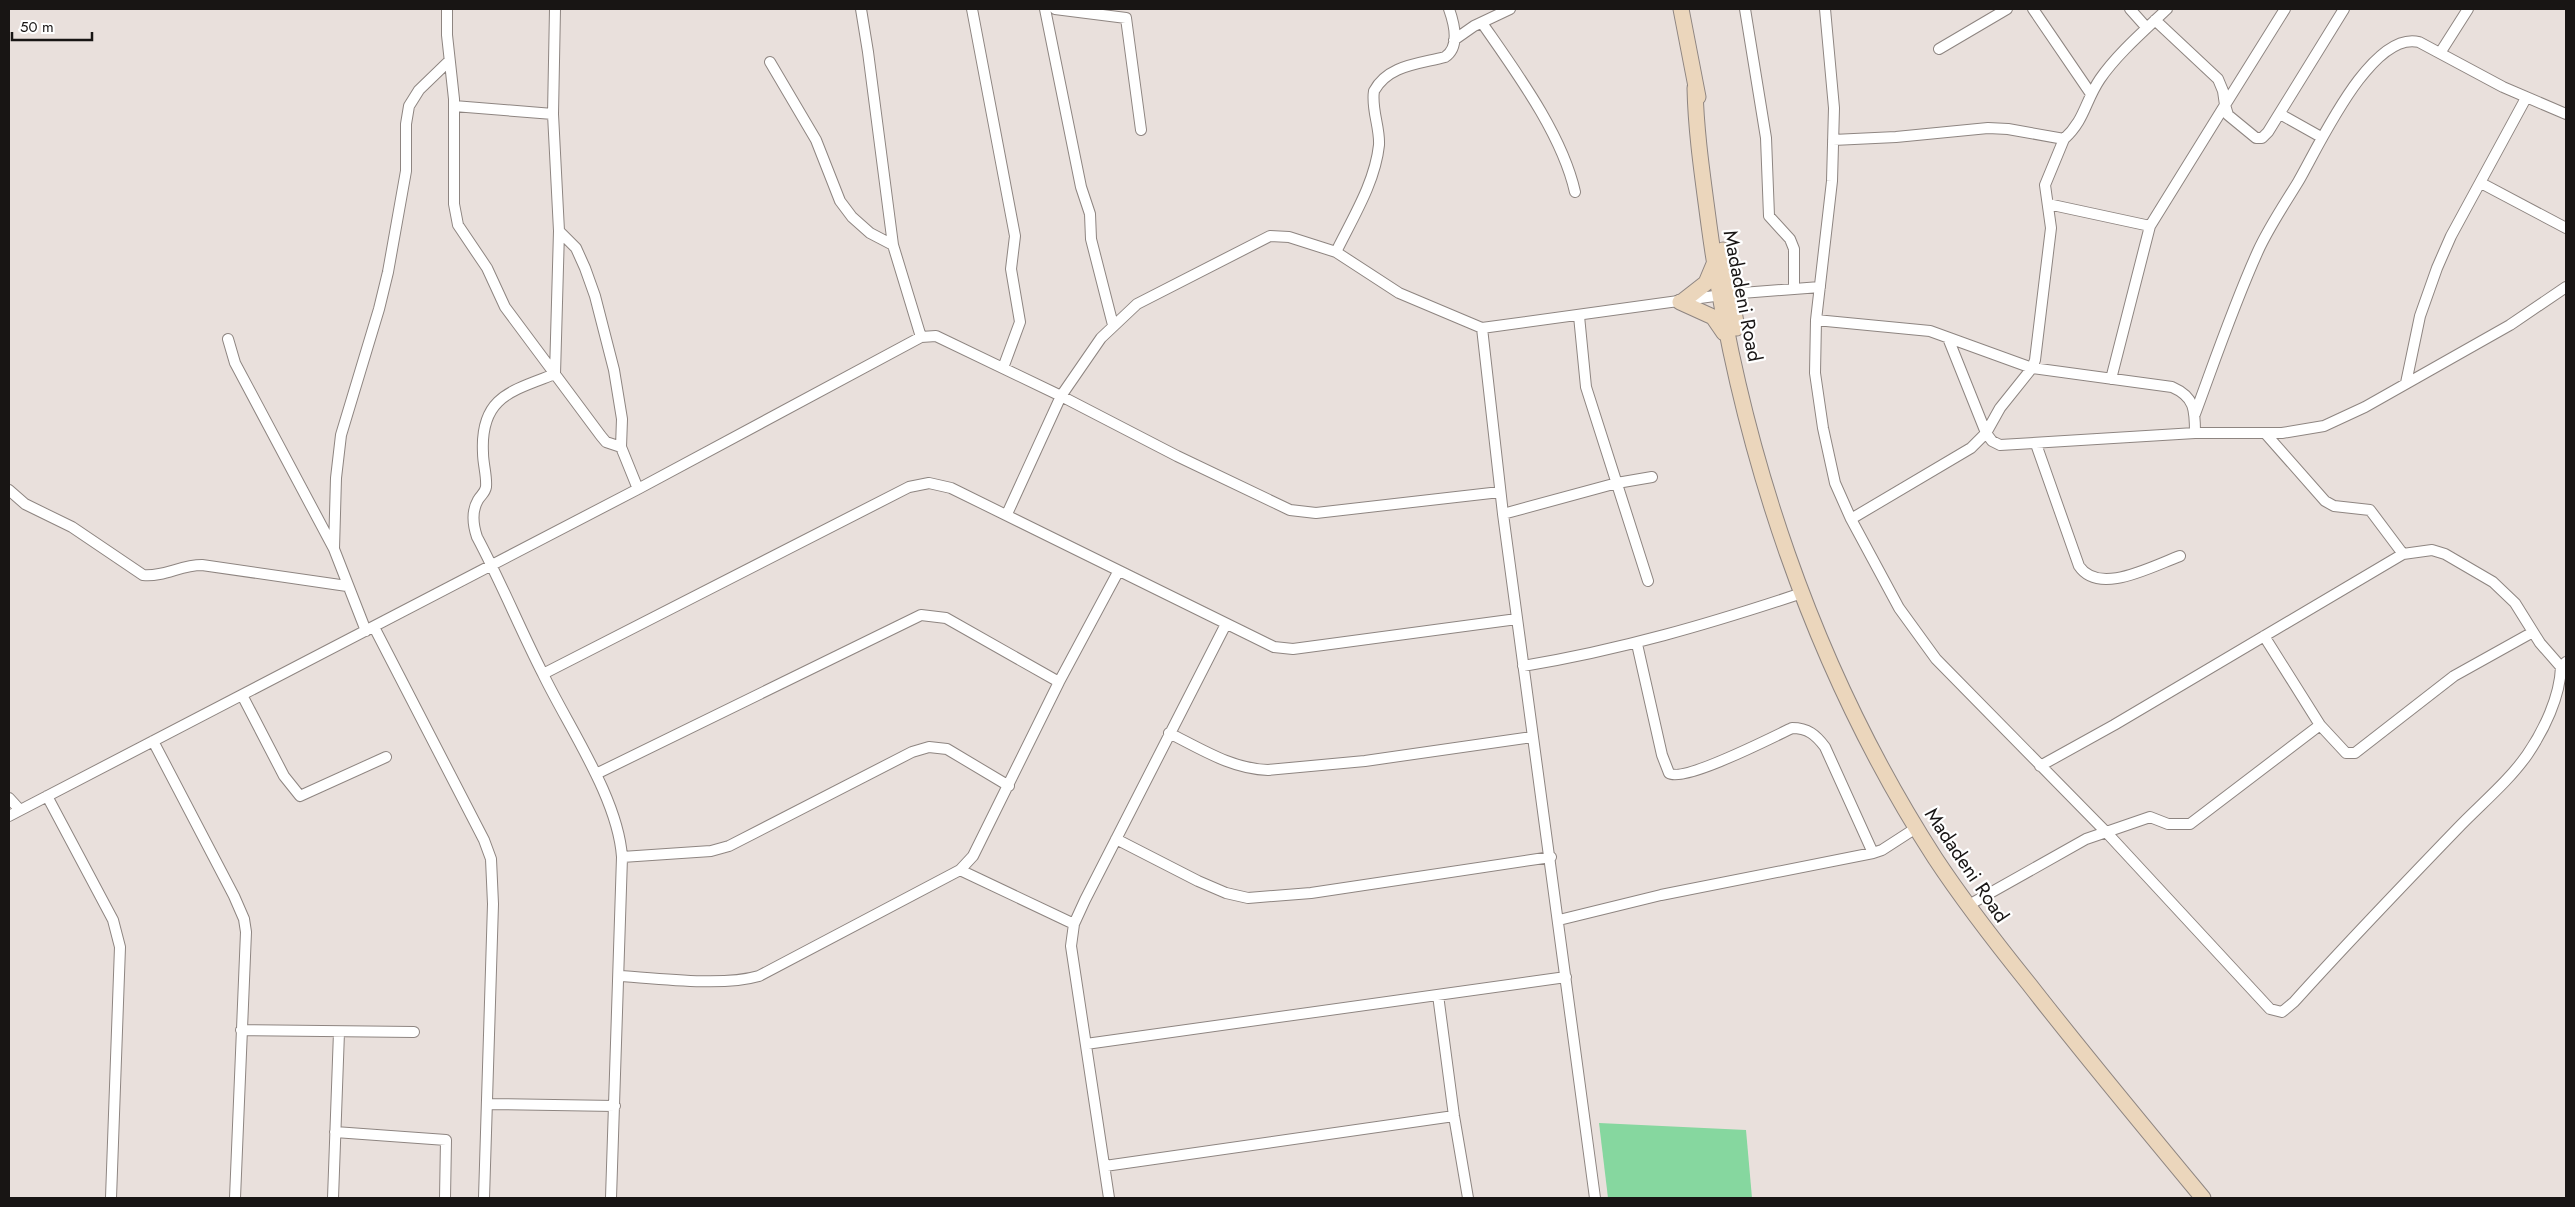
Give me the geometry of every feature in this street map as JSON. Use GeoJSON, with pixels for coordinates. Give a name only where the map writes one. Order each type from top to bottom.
{"type":"FeatureCollection","features":[{"type":"Feature","properties":{"kind":"street"},"geometry":{"type":"LineString","coordinates":[[447,9],[449,60],[454,106],[454,204],[458,225],[487,268],[500,300],[601,436],[606,442],[621,447]]}},
{"type":"Feature","properties":{"kind":"street"},"geometry":{"type":"LineString","coordinates":[[555,9],[553,114],[559,231],[555,374]]}},
{"type":"Feature","properties":{"kind":"street"},"geometry":{"type":"LineString","coordinates":[[860,9],[868,52],[893,245],[921,337]]}},
{"type":"Feature","properties":{"kind":"street"},"geometry":{"type":"LineString","coordinates":[[972,9],[1015,236],[1011,269],[1020,322],[1003,368]]}},
{"type":"Feature","properties":{"kind":"street"},"geometry":{"type":"LineString","coordinates":[[1045,9],[1081,187],[1090,214],[1091,239],[1113,325]]}},
{"type":"Feature","properties":{"kind":"street"},"geometry":{"type":"LineString","coordinates":[[1055,9],[1126,18],[1141,130]]}},
{"type":"Feature","properties":{"kind":"street"},"geometry":{"type":"LineString","coordinates":[[1336,252],[1366,189],[1376,158],[1379,133],[1373,97],[1377,85],[1396,69],[1446,57],[1450,54],[1454,40],[1449,9]]}},
{"type":"Feature","properties":{"kind":"street"},"geometry":{"type":"LineString","coordinates":[[1454,40],[1510,9]]}},
{"type":"Feature","properties":{"kind":"street","name":"Madadeni Road"},"geometry":{"type":"LineString","coordinates":[[1681,9],[1695,88],[1705,127],[1730,345],[1760,465],[1802,593],[1852,708],[1899,801],[1967,906],[2080,1050],[2202,1198]]}},
{"type":"Feature","properties":{"kind":"street"},"geometry":{"type":"LineString","coordinates":[[1745,9],[1766,138],[1769,216],[1790,239],[1794,249],[1794,289]]}},
{"type":"Feature","properties":{"kind":"street"},"geometry":{"type":"LineString","coordinates":[[1825,9],[1832,65],[1832,181],[1816,320],[1815,373],[1823,428],[1835,483],[1851,519],[1899,608],[1936,660],[2040,766],[2107,833],[2270,1009],[2282,1012],[2294,1002],[2458,828],[2506,781],[2536,742],[2551,709],[2564,665],[2532,632],[2515,603],[2506,593],[2462,563],[2432,550],[2403,554],[2114,725],[2040,766]]}},
{"type":"Feature","properties":{"kind":"street"},"geometry":{"type":"LineString","coordinates":[[1939,48],[2007,9]]}},
{"type":"Feature","properties":{"kind":"street"},"geometry":{"type":"LineString","coordinates":[[2033,9],[2090,94]]}},
{"type":"Feature","properties":{"kind":"street"},"geometry":{"type":"LineString","coordinates":[[2130,9],[2146,27]]}},
{"type":"Feature","properties":{"kind":"street"},"geometry":{"type":"LineString","coordinates":[[1851,519],[1971,448],[1986,433],[2000,408],[2032,368],[2035,360],[2050,228],[2048,204],[2045,194],[2046,179],[2064,139],[2082,119],[2090,94],[2101,78],[2146,27],[2167,9]]}},
{"type":"Feature","properties":{"kind":"street"},"geometry":{"type":"LineString","coordinates":[[2111,379],[2150,226],[2285,9]]}},
{"type":"Feature","properties":{"kind":"street"},"geometry":{"type":"LineString","coordinates":[[2155,20],[2218,78],[2223,92],[2224,106],[2228,115],[2256,138],[2265,136],[2344,9]]}},
{"type":"Feature","properties":{"kind":"street"},"geometry":{"type":"LineString","coordinates":[[2440,52],[2468,9]]}},
{"type":"Feature","properties":{"kind":"street"},"geometry":{"type":"LineString","coordinates":[[1482,23],[1523,82],[1566,161],[1575,192]]}},
{"type":"Feature","properties":{"kind":"street"},"geometry":{"type":"LineString","coordinates":[[2195,433],[2195,414],[2238,298],[2259,250],[2321,137],[2354,86],[2383,54],[2399,43],[2410,40],[2440,52],[2526,98],[2566,114]]}},
{"type":"Feature","properties":{"kind":"street"},"geometry":{"type":"LineString","coordinates":[[334,549],[336,478],[341,435],[380,309],[388,272],[406,172],[406,124],[409,106],[419,90],[449,60]]}},
{"type":"Feature","properties":{"kind":"street"},"geometry":{"type":"LineString","coordinates":[[770,62],[816,140],[840,200],[852,217],[870,233],[893,245]]}},
{"type":"Feature","properties":{"kind":"street","name":"Madadeni Road"},"geometry":{"type":"LineString","coordinates":[[1695,88],[1696,131],[1714,264],[1724,295],[1767,462],[1774,508]]}},
{"type":"Feature","properties":{"kind":"street"},"geometry":{"type":"LineString","coordinates":[[2406,383],[2420,316],[2437,268],[2526,98]]}},
{"type":"Feature","properties":{"kind":"street"},"geometry":{"type":"LineString","coordinates":[[454,106],[553,114]]}},
{"type":"Feature","properties":{"kind":"street"},"geometry":{"type":"LineString","coordinates":[[2280,114],[2321,137]]}},
{"type":"Feature","properties":{"kind":"street"},"geometry":{"type":"LineString","coordinates":[[1833,140],[1896,138],[1988,128],[2008,129],[2064,139]]}},
{"type":"Feature","properties":{"kind":"street"},"geometry":{"type":"LineString","coordinates":[[2481,182],[2566,228]]}},
{"type":"Feature","properties":{"kind":"street"},"geometry":{"type":"LineString","coordinates":[[2048,204],[2150,226]]}},
{"type":"Feature","properties":{"kind":"street"},"geometry":{"type":"LineString","coordinates":[[559,231],[576,248],[585,268],[605,332],[622,419],[621,447],[638,488]]}},
{"type":"Feature","properties":{"kind":"street"},"geometry":{"type":"LineString","coordinates":[[1007,514],[1061,396],[1101,338],[1113,325],[1137,304],[1270,236],[1289,237],[1336,252],[1399,293],[1482,328],[1724,295],[1820,287]]}},
{"type":"Feature","properties":{"kind":"street"},"geometry":{"type":"LineString","coordinates":[[1681,302],[1706,283],[1714,264]]}},
{"type":"Feature","properties":{"kind":"street"},"geometry":{"type":"LineString","coordinates":[[1948,338],[1986,433],[1992,441],[2000,445],[2195,433],[2297,431],[2324,426],[2365,407],[2510,325],[2566,286]]}},
{"type":"Feature","properties":{"kind":"street"},"geometry":{"type":"LineString","coordinates":[[1681,302],[1714,317],[1730,345]]}},
{"type":"Feature","properties":{"kind":"street"},"geometry":{"type":"LineString","coordinates":[[1579,316],[1586,387],[1648,581]]}},
{"type":"Feature","properties":{"kind":"street"},"geometry":{"type":"LineString","coordinates":[[1816,320],[1930,331],[2032,368],[2172,387],[2187,396],[2195,414]]}},
{"type":"Feature","properties":{"kind":"street"},"geometry":{"type":"LineString","coordinates":[[1482,328],[1500,492],[1595,1198]]}},
{"type":"Feature","properties":{"kind":"street"},"geometry":{"type":"LineString","coordinates":[[9,816],[492,565],[921,337],[936,336],[1290,510],[1316,513],[1500,492]]}},
{"type":"Feature","properties":{"kind":"street"},"geometry":{"type":"LineString","coordinates":[[228,339],[235,363],[334,549],[347,586],[484,840],[491,859],[493,904],[484,1198]]}},
{"type":"Feature","properties":{"kind":"street"},"geometry":{"type":"LineString","coordinates":[[555,374],[510,392],[496,402],[487,418],[483,433],[486,485],[475,507],[473,516],[477,537],[543,674],[596,774],[618,829],[622,857],[611,1198]]}},
{"type":"Feature","properties":{"kind":"street"},"geometry":{"type":"LineString","coordinates":[[2266,433],[2325,501],[2334,506],[2370,510],[2403,554]]}},
{"type":"Feature","properties":{"kind":"street"},"geometry":{"type":"LineString","coordinates":[[2036,444],[2079,566],[2087,576],[2098,580],[2113,580],[2180,556]]}},
{"type":"Feature","properties":{"kind":"street"},"geometry":{"type":"LineString","coordinates":[[1503,514],[1617,483],[1652,476]]}},
{"type":"Feature","properties":{"kind":"street"},"geometry":{"type":"LineString","coordinates":[[543,674],[909,487],[929,483],[941,485],[1007,514],[1118,572],[1274,648],[1293,649],[1517,619]]}},
{"type":"Feature","properties":{"kind":"street"},"geometry":{"type":"LineString","coordinates":[[10,496],[72,527],[143,575],[164,574],[186,565],[202,565],[347,586]]}},
{"type":"Feature","properties":{"kind":"street"},"geometry":{"type":"LineString","coordinates":[[619,976],[745,980],[759,976],[960,870],[973,856],[1059,682],[1118,572]]}},
{"type":"Feature","properties":{"kind":"street"},"geometry":{"type":"LineString","coordinates":[[1523,666],[1637,644],[1723,620],[1802,593]]}},
{"type":"Feature","properties":{"kind":"street"},"geometry":{"type":"LineString","coordinates":[[596,774],[921,615],[946,618],[1059,682]]}},
{"type":"Feature","properties":{"kind":"street"},"geometry":{"type":"LineString","coordinates":[[1109,1198],[1071,946],[1074,924],[1169,733],[1226,624]]}},
{"type":"Feature","properties":{"kind":"street"},"geometry":{"type":"LineString","coordinates":[[2264,636],[2320,725],[2340,749],[2346,753],[2355,752],[2454,676],[2532,632]]}},
{"type":"Feature","properties":{"kind":"street"},"geometry":{"type":"LineString","coordinates":[[1637,644],[1662,755],[1669,773],[1678,776],[1708,766],[1792,728],[1802,728],[1817,737],[1825,747],[1873,853]]}},
{"type":"Feature","properties":{"kind":"street"},"geometry":{"type":"LineString","coordinates":[[242,695],[284,776],[300,796],[386,757]]}},
{"type":"Feature","properties":{"kind":"street"},"geometry":{"type":"LineString","coordinates":[[1967,906],[2080,842],[2150,817],[2168,824],[2190,824],[2320,725]]}},
{"type":"Feature","properties":{"kind":"street"},"geometry":{"type":"LineString","coordinates":[[1169,733],[1229,763],[1252,770],[1365,761],[1532,737]]}},
{"type":"Feature","properties":{"kind":"street"},"geometry":{"type":"LineString","coordinates":[[153,741],[234,896],[244,919],[246,932],[235,1198]]}},
{"type":"Feature","properties":{"kind":"street"},"geometry":{"type":"LineString","coordinates":[[622,857],[711,851],[729,846],[912,752],[929,747],[947,749],[1009,786]]}},
{"type":"Feature","properties":{"kind":"street"},"geometry":{"type":"LineString","coordinates":[[47,796],[113,920],[120,947],[111,1198]]}},
{"type":"Feature","properties":{"kind":"street"},"geometry":{"type":"LineString","coordinates":[[9,798],[20,810]]}},
{"type":"Feature","properties":{"kind":"street"},"geometry":{"type":"LineString","coordinates":[[1559,920],[1661,895],[1873,853],[1882,850],[1916,828]]}},
{"type":"Feature","properties":{"kind":"street"},"geometry":{"type":"LineString","coordinates":[[1116,839],[1205,884],[1226,893],[1248,898],[1311,893],[1550,857]]}},
{"type":"Feature","properties":{"kind":"street"},"geometry":{"type":"LineString","coordinates":[[960,870],[1074,924]]}},
{"type":"Feature","properties":{"kind":"street"},"geometry":{"type":"LineString","coordinates":[[1086,1044],[1566,977]]}},
{"type":"Feature","properties":{"kind":"street"},"geometry":{"type":"LineString","coordinates":[[1438,995],[1454,1116],[1468,1198]]}},
{"type":"Feature","properties":{"kind":"street"},"geometry":{"type":"LineString","coordinates":[[242,1030],[414,1032]]}},
{"type":"Feature","properties":{"kind":"street"},"geometry":{"type":"LineString","coordinates":[[333,1198],[339,1032]]}},
{"type":"Feature","properties":{"kind":"street"},"geometry":{"type":"LineString","coordinates":[[487,1104],[615,1106]]}},
{"type":"Feature","properties":{"kind":"street"},"geometry":{"type":"LineString","coordinates":[[1105,1166],[1454,1116]]}},
{"type":"Feature","properties":{"kind":"street"},"geometry":{"type":"LineString","coordinates":[[335,1132],[446,1140],[445,1198]]}},
{"type":"Feature","properties":{"kind":"green space"},"geometry":{"type":"Polygon","coordinates":[[[1599,1123],[1746,1130],[1752,1198],[1608,1198],[1599,1123]]]}}]}
